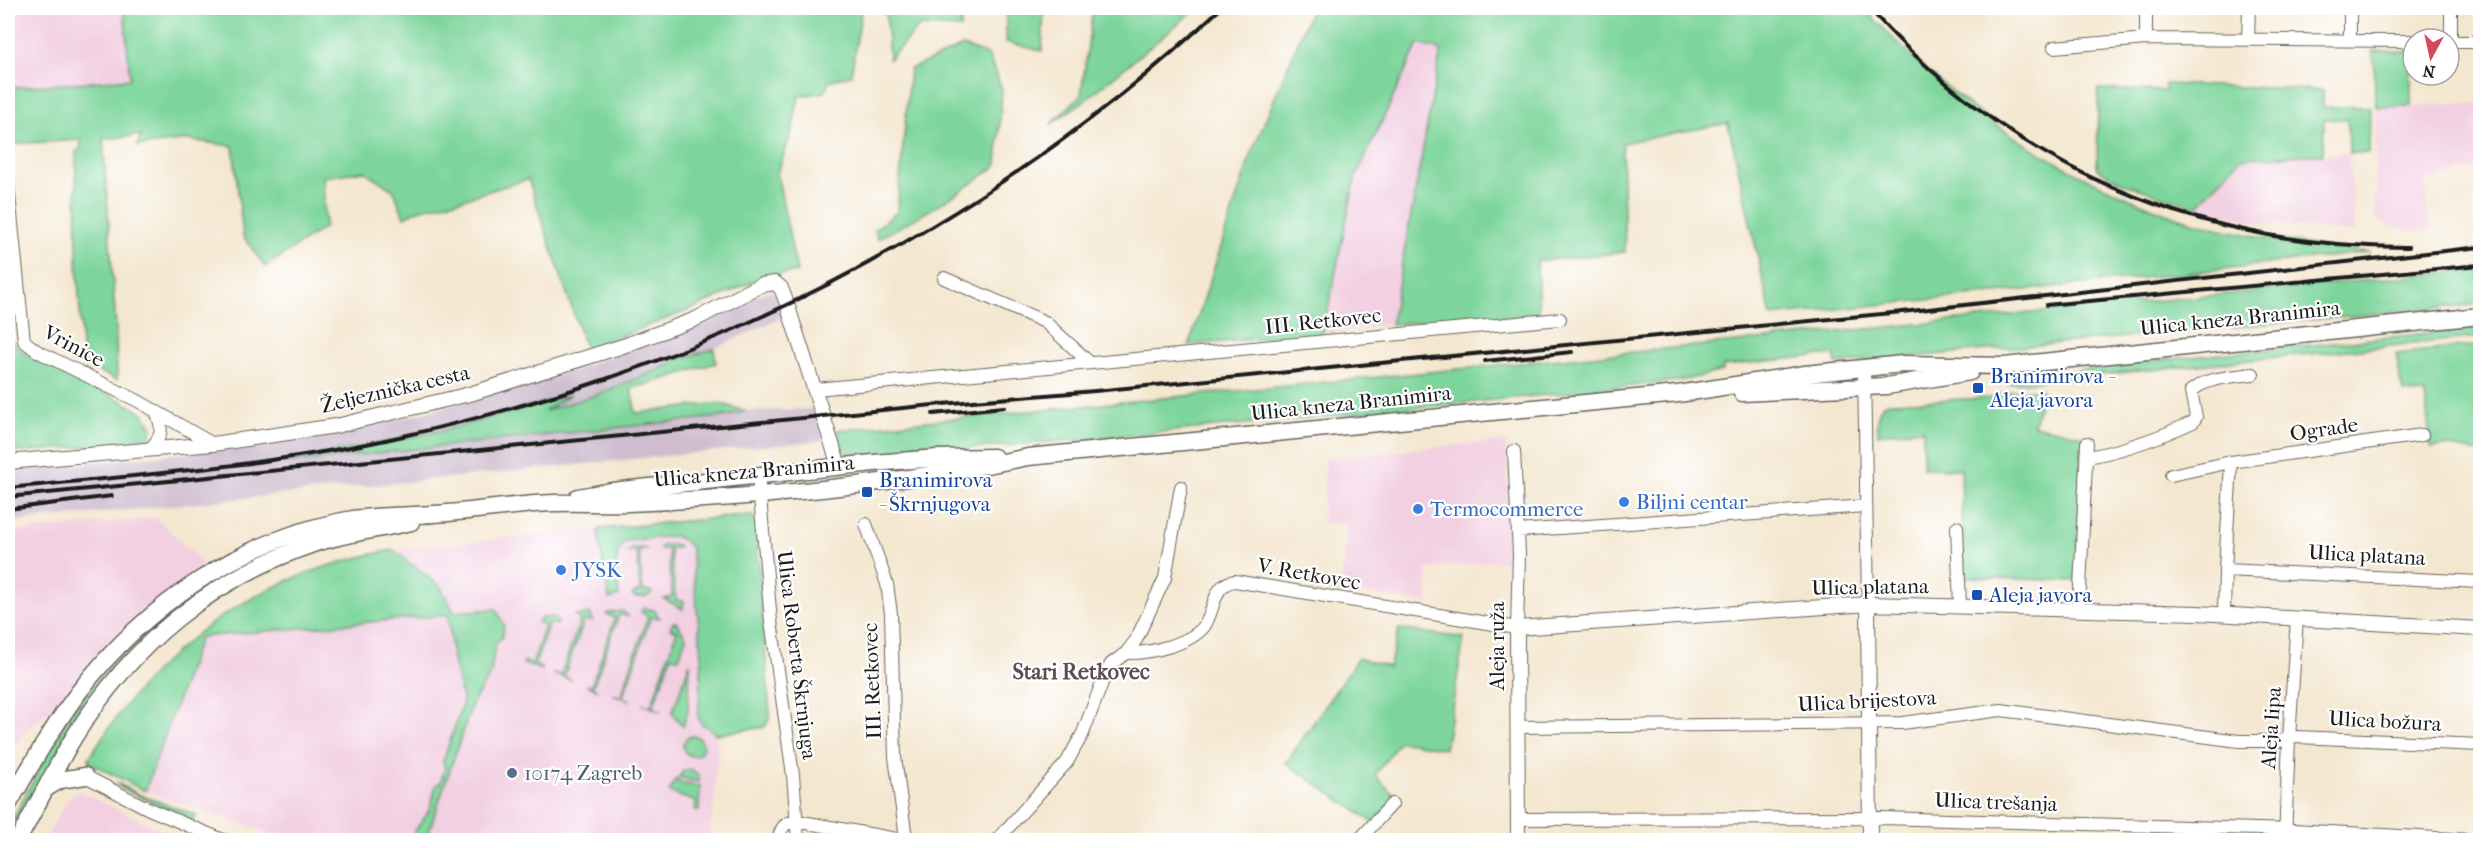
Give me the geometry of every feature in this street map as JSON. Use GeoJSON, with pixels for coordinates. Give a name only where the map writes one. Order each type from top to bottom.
{"type":"FeatureCollection","features":[{"type":"Feature","properties":{"kind":"main road","name":"Ulica kneza Branimira"},"geometry":{"type":"LineString","coordinates":[[1678,394],[1804,392],[1908,384],[2004,366],[2481,316]]}},
{"type":"Feature","properties":{"kind":"main road","name":"Ulica kneza Branimira"},"geometry":{"type":"LineString","coordinates":[[554,503],[612,491],[758,474],[938,458],[1028,457],[1678,394],[1903,364],[2004,366]]}},
{"type":"Feature","properties":{"kind":"main road","name":"Ulica kneza Branimira"},"geometry":{"type":"LineString","coordinates":[[8,805],[78,693],[114,651],[160,608],[200,580],[236,559],[314,528],[375,516],[431,515],[554,503],[635,503],[760,494],[938,474],[1028,457]]}},
{"type":"Feature","properties":{"kind":"main road","name":"Ulica kneza Branimira"},"geometry":{"type":"LineString","coordinates":[[18,840],[73,738],[96,704],[125,666],[163,628],[200,599],[239,576],[287,554],[332,539],[395,526],[431,515]]}},
{"type":"Feature","properties":{"kind":"main road"},"geometry":{"type":"LineString","coordinates":[[45,791],[60,780],[85,776],[74,758],[73,738]]}},
{"type":"Feature","properties":{"kind":"street"},"geometry":{"type":"LineString","coordinates":[[2146,8],[2146,39]]}},
{"type":"Feature","properties":{"kind":"street"},"geometry":{"type":"LineString","coordinates":[[2248,40],[2249,8]]}},
{"type":"Feature","properties":{"kind":"street"},"geometry":{"type":"LineString","coordinates":[[2350,8],[2350,40]]}},
{"type":"Feature","properties":{"kind":"street"},"geometry":{"type":"LineString","coordinates":[[2450,27],[2451,8]]}},
{"type":"Feature","properties":{"kind":"street"},"geometry":{"type":"LineString","coordinates":[[2054,47],[2146,39],[2401,41]]}},
{"type":"Feature","properties":{"kind":"street"},"geometry":{"type":"LineString","coordinates":[[2461,42],[2481,42]]}},
{"type":"Feature","properties":{"kind":"street","name":"Vrinice"},"geometry":{"type":"LineString","coordinates":[[8,185],[24,341],[37,351],[138,401],[213,444]]}},
{"type":"Feature","properties":{"kind":"street"},"geometry":{"type":"LineString","coordinates":[[944,278],[1045,322],[1090,363]]}},
{"type":"Feature","properties":{"kind":"street","name":"Željeznička cesta"},"geometry":{"type":"LineString","coordinates":[[8,462],[213,444],[336,426],[470,394],[667,330],[761,285],[775,283],[784,296],[816,389]]}},
{"type":"Feature","properties":{"kind":"street","name":"III. Retkovec"},"geometry":{"type":"LineString","coordinates":[[816,389],[1560,319]]}},
{"type":"Feature","properties":{"kind":"street"},"geometry":{"type":"LineString","coordinates":[[1864,368],[1870,840]]}},
{"type":"Feature","properties":{"kind":"street"},"geometry":{"type":"LineString","coordinates":[[2087,457],[2117,452],[2163,436],[2193,422],[2196,417],[2191,392],[2197,386],[2207,381],[2253,374]]}},
{"type":"Feature","properties":{"kind":"street"},"geometry":{"type":"LineString","coordinates":[[816,389],[839,466]]}},
{"type":"Feature","properties":{"kind":"street"},"geometry":{"type":"LineString","coordinates":[[149,450],[158,441],[162,430],[156,412]]}},
{"type":"Feature","properties":{"kind":"street","name":"Ograde"},"geometry":{"type":"LineString","coordinates":[[2171,475],[2231,462],[2422,435]]}},
{"type":"Feature","properties":{"kind":"street"},"geometry":{"type":"LineString","coordinates":[[2079,609],[2087,443]]}},
{"type":"Feature","properties":{"kind":"street","name":"Aleja ruža"},"geometry":{"type":"LineString","coordinates":[[1514,451],[1518,531],[1518,840]]}},
{"type":"Feature","properties":{"kind":"street"},"geometry":{"type":"LineString","coordinates":[[2224,615],[2231,462]]}},
{"type":"Feature","properties":{"kind":"street","name":"Ulica Roberta Škrnjuga"},"geometry":{"type":"LineString","coordinates":[[758,474],[771,621],[798,840]]}},
{"type":"Feature","properties":{"kind":"street"},"geometry":{"type":"LineString","coordinates":[[997,840],[1067,762],[1083,732],[1111,664],[1126,653],[1136,640],[1165,578],[1181,487]]}},
{"type":"Feature","properties":{"kind":"street"},"geometry":{"type":"LineString","coordinates":[[1518,531],[1866,506]]}},
{"type":"Feature","properties":{"kind":"street","name":"III. Retkovec"},"geometry":{"type":"LineString","coordinates":[[866,524],[887,584],[891,614],[895,757],[905,831],[903,840]]}},
{"type":"Feature","properties":{"kind":"street"},"geometry":{"type":"LineString","coordinates":[[1958,527],[1960,607]]}},
{"type":"Feature","properties":{"kind":"street","name":"Ulica platana"},"geometry":{"type":"LineString","coordinates":[[2225,570],[2481,582]]}},
{"type":"Feature","properties":{"kind":"street","name":"V. Retkovec"},"geometry":{"type":"LineString","coordinates":[[1126,653],[1152,652],[1189,638],[1205,624],[1220,588],[1226,582],[1235,581],[1517,628]]}},
{"type":"Feature","properties":{"kind":"street","name":"Ulica platana"},"geometry":{"type":"LineString","coordinates":[[1517,628],[1868,604],[2079,609],[2297,618],[2481,629]]}},
{"type":"Feature","properties":{"kind":"street","name":"Aleja lipa"},"geometry":{"type":"LineString","coordinates":[[2285,835],[2297,618]]}},
{"type":"Feature","properties":{"kind":"street","name":"Ulica brijestova"},"geometry":{"type":"LineString","coordinates":[[1518,727],[1919,722],[1983,711],[2008,710],[2239,741],[2289,739]]}},
{"type":"Feature","properties":{"kind":"street","name":"Ulica božura"},"geometry":{"type":"LineString","coordinates":[[2289,739],[2297,737],[2481,745]]}},
{"type":"Feature","properties":{"kind":"street"},"geometry":{"type":"LineString","coordinates":[[85,776],[156,812],[223,840]]}},
{"type":"Feature","properties":{"kind":"street"},"geometry":{"type":"LineString","coordinates":[[1359,840],[1392,804]]}},
{"type":"Feature","properties":{"kind":"street","name":"Ulica trešanja"},"geometry":{"type":"LineString","coordinates":[[1518,819],[1870,818],[2285,835],[2473,840]]}},
{"type":"Feature","properties":{"kind":"street"},"geometry":{"type":"LineString","coordinates":[[778,840],[783,825],[797,821],[903,840]]}},
{"type":"Feature","properties":{"kind":"shaded area"},"geometry":{"type":"Polygon","coordinates":[[[8,8],[124,8],[130,79],[8,88],[8,8]]]}},
{"type":"Feature","properties":{"kind":"shaded area"},"geometry":{"type":"Polygon","coordinates":[[[1418,44],[1441,50],[1391,324],[1323,333],[1355,179],[1418,44]]]}},
{"type":"Feature","properties":{"kind":"shaded area"},"geometry":{"type":"Polygon","coordinates":[[[2480,103],[2480,168],[2425,181],[2429,231],[2404,230],[2375,219],[2376,107],[2480,103]]]}},
{"type":"Feature","properties":{"kind":"shaded area"},"geometry":{"type":"Polygon","coordinates":[[[2349,153],[2355,232],[2255,222],[2196,207],[2241,158],[2349,153]]]}},
{"type":"Feature","properties":{"kind":"shaded area"},"geometry":{"type":"Polygon","coordinates":[[[8,252],[10,252],[14,299],[8,300],[8,252]]]}},
{"type":"Feature","properties":{"kind":"shaded area"},"geometry":{"type":"Polygon","coordinates":[[[771,290],[777,295],[784,316],[714,349],[674,360],[670,365],[599,394],[542,412],[568,396],[453,428],[293,461],[728,416],[745,411],[816,409],[824,440],[8,522],[8,471],[185,453],[366,426],[428,412],[574,370],[658,339],[771,290]]]}},
{"type":"Feature","properties":{"kind":"shaded area"},"geometry":{"type":"Polygon","coordinates":[[[1503,441],[1506,444],[1510,560],[1427,568],[1428,604],[1341,589],[1347,524],[1322,523],[1326,458],[1503,441]]]}},
{"type":"Feature","properties":{"kind":"shaded area"},"geometry":{"type":"Polygon","coordinates":[[[156,518],[202,562],[201,567],[185,578],[21,736],[8,761],[8,532],[156,518]]]}},
{"type":"Feature","properties":{"kind":"shaded area"},"geometry":{"type":"Polygon","coordinates":[[[688,519],[718,753],[710,840],[289,840],[145,791],[199,637],[453,612],[411,564],[393,550],[688,519]]]}},
{"type":"Feature","properties":{"kind":"shaded area"},"geometry":{"type":"Polygon","coordinates":[[[80,792],[186,840],[45,840],[69,797],[80,792]]]}},
{"type":"Feature","properties":{"kind":"green space"},"geometry":{"type":"Polygon","coordinates":[[[124,8],[862,8],[851,75],[829,81],[825,92],[799,96],[792,131],[777,174],[797,272],[767,275],[699,306],[586,350],[528,179],[418,210],[404,217],[394,191],[364,171],[323,177],[325,227],[265,267],[243,236],[233,146],[188,140],[137,146],[141,135],[103,139],[116,328],[117,380],[87,366],[82,349],[77,260],[76,151],[80,150],[81,140],[13,144],[8,88],[130,79],[124,8]]]}},
{"type":"Feature","properties":{"kind":"green space"},"geometry":{"type":"Polygon","coordinates":[[[868,8],[962,8],[961,28],[920,26],[889,59],[886,13],[868,8]]]}},
{"type":"Feature","properties":{"kind":"green space"},"geometry":{"type":"Polygon","coordinates":[[[1006,8],[1044,8],[1042,51],[1006,42],[1006,8]]]}},
{"type":"Feature","properties":{"kind":"green space"},"geometry":{"type":"Polygon","coordinates":[[[1093,8],[1197,8],[1088,98],[1050,125],[1081,95],[1093,8]]]}},
{"type":"Feature","properties":{"kind":"green space"},"geometry":{"type":"Polygon","coordinates":[[[1312,8],[1864,8],[1921,65],[1951,91],[2016,138],[2086,178],[2153,208],[2204,225],[2286,242],[2370,252],[1771,316],[1728,123],[1622,143],[1625,252],[1537,261],[1539,315],[1391,324],[1441,50],[1418,44],[1355,179],[1323,333],[1189,345],[1250,157],[1312,8]]]}},
{"type":"Feature","properties":{"kind":"green space"},"geometry":{"type":"Polygon","coordinates":[[[963,46],[988,55],[1002,89],[997,165],[938,205],[877,239],[875,229],[897,212],[910,69],[963,46]]]}},
{"type":"Feature","properties":{"kind":"green space"},"geometry":{"type":"Polygon","coordinates":[[[2373,51],[2401,51],[2401,87],[2411,87],[2411,106],[2376,107],[2373,51]]]}},
{"type":"Feature","properties":{"kind":"green space"},"geometry":{"type":"Polygon","coordinates":[[[2165,84],[2323,90],[2323,107],[2370,107],[2369,153],[2349,153],[2348,119],[2324,119],[2323,154],[2241,158],[2196,207],[2128,185],[2097,169],[2098,89],[2165,91],[2165,84]]]}},
{"type":"Feature","properties":{"kind":"green space"},"geometry":{"type":"Polygon","coordinates":[[[2480,269],[2480,304],[1836,364],[1834,354],[1723,366],[1723,371],[1685,380],[1577,392],[1112,437],[853,458],[843,451],[837,430],[2480,269]]]}},
{"type":"Feature","properties":{"kind":"green space"},"geometry":{"type":"Polygon","coordinates":[[[2480,328],[2480,337],[2007,384],[2006,381],[2151,361],[2480,328]]]}},
{"type":"Feature","properties":{"kind":"green space"},"geometry":{"type":"Polygon","coordinates":[[[8,337],[25,354],[144,414],[152,428],[150,439],[142,442],[8,453],[8,337]]]}},
{"type":"Feature","properties":{"kind":"green space"},"geometry":{"type":"Polygon","coordinates":[[[2480,345],[2480,452],[2444,446],[2431,448],[2425,394],[2403,392],[2396,354],[2480,345]]]}},
{"type":"Feature","properties":{"kind":"green space"},"geometry":{"type":"Polygon","coordinates":[[[714,349],[716,363],[631,389],[636,413],[719,403],[745,411],[728,416],[284,463],[453,428],[570,395],[545,411],[599,394],[670,365],[674,360],[714,349]]]}},
{"type":"Feature","properties":{"kind":"green space"},"geometry":{"type":"Polygon","coordinates":[[[2042,389],[2034,425],[2083,436],[2076,581],[1964,577],[1961,469],[1923,468],[1923,429],[1878,434],[1879,411],[1884,404],[1889,402],[1993,398],[2005,392],[2042,389]]]}},
{"type":"Feature","properties":{"kind":"green space"},"geometry":{"type":"Polygon","coordinates":[[[751,515],[756,520],[770,717],[765,727],[716,734],[698,718],[702,657],[691,548],[685,541],[675,536],[625,541],[617,560],[619,596],[609,599],[598,532],[600,529],[751,515]]]}},
{"type":"Feature","properties":{"kind":"green space"},"geometry":{"type":"Polygon","coordinates":[[[663,545],[680,547],[670,549],[676,600],[684,601],[683,609],[664,599],[672,597],[668,549],[659,549],[663,545]]]}},
{"type":"Feature","properties":{"kind":"green space"},"geometry":{"type":"Polygon","coordinates":[[[287,547],[157,627],[23,815],[8,840],[8,828],[44,759],[86,693],[106,669],[151,624],[202,586],[257,557],[287,547]]]}},
{"type":"Feature","properties":{"kind":"green space"},"geometry":{"type":"Polygon","coordinates":[[[634,548],[648,550],[639,551],[643,591],[652,593],[647,597],[634,597],[632,594],[640,591],[637,552],[627,552],[634,548]]]}},
{"type":"Feature","properties":{"kind":"green space"},"geometry":{"type":"Polygon","coordinates":[[[393,550],[440,586],[454,612],[496,609],[504,626],[502,637],[495,645],[491,673],[473,702],[426,840],[419,840],[413,834],[430,809],[436,784],[440,784],[445,767],[443,762],[463,702],[453,660],[448,615],[200,637],[145,791],[90,763],[89,758],[117,717],[147,680],[217,619],[256,596],[299,576],[344,561],[393,550]]]}},
{"type":"Feature","properties":{"kind":"green space"},"geometry":{"type":"Polygon","coordinates":[[[644,608],[654,610],[660,618],[651,617],[623,697],[631,701],[612,694],[621,696],[648,616],[641,612],[644,608]]]}},
{"type":"Feature","properties":{"kind":"green space"},"geometry":{"type":"Polygon","coordinates":[[[623,611],[628,616],[619,615],[593,687],[598,690],[586,685],[591,686],[615,618],[606,614],[623,611]]]}},
{"type":"Feature","properties":{"kind":"green space"},"geometry":{"type":"Polygon","coordinates":[[[591,614],[593,621],[584,621],[564,676],[572,680],[553,674],[561,675],[580,620],[574,616],[591,614]]]}},
{"type":"Feature","properties":{"kind":"green space"},"geometry":{"type":"Polygon","coordinates":[[[555,617],[558,623],[557,625],[549,623],[535,665],[542,670],[523,664],[524,661],[532,664],[545,626],[537,622],[542,618],[555,617]]]}},
{"type":"Feature","properties":{"kind":"green space"},"geometry":{"type":"Polygon","coordinates":[[[673,622],[676,622],[686,637],[679,658],[671,657],[653,707],[661,711],[642,704],[651,706],[677,631],[670,628],[673,622]]]}},
{"type":"Feature","properties":{"kind":"green space"},"geometry":{"type":"Polygon","coordinates":[[[1399,629],[1464,638],[1445,749],[1400,741],[1375,775],[1395,796],[1374,823],[1286,763],[1358,658],[1389,667],[1399,629]]]}},
{"type":"Feature","properties":{"kind":"green space"},"geometry":{"type":"Polygon","coordinates":[[[690,663],[688,712],[683,726],[672,713],[690,663]]]}},
{"type":"Feature","properties":{"kind":"green space"},"geometry":{"type":"Polygon","coordinates":[[[693,736],[700,739],[703,746],[700,753],[693,756],[686,753],[683,746],[686,739],[693,736]]]}},
{"type":"Feature","properties":{"kind":"green space"},"geometry":{"type":"Polygon","coordinates":[[[690,769],[699,775],[699,782],[679,777],[683,771],[690,769]]]}},
{"type":"Feature","properties":{"kind":"green space"},"geometry":{"type":"Polygon","coordinates":[[[676,779],[681,783],[700,786],[699,811],[695,810],[696,802],[669,792],[676,779]]]}},
{"type":"Feature","properties":{"kind":"green space"},"geometry":{"type":"Polygon","coordinates":[[[115,782],[140,795],[196,815],[193,822],[121,788],[115,782]]]}},
{"type":"Feature","properties":{"kind":"green space"},"geometry":{"type":"Polygon","coordinates":[[[2224,834],[2271,836],[2271,840],[2224,840],[2224,834]]]}},
{"type":"Feature","properties":{"kind":"railway"},"geometry":{"type":"LineString","coordinates":[[8,488],[204,468],[351,447],[425,431],[529,403],[606,379],[690,348],[854,271],[933,226],[1010,177],[1084,124],[1154,68],[1221,8]]}},
{"type":"Feature","properties":{"kind":"railway"},"geometry":{"type":"LineString","coordinates":[[1869,8],[1924,64],[1983,112],[2046,153],[2112,187],[2182,213],[2255,232],[2331,243],[2409,247]]}},
{"type":"Feature","properties":{"kind":"railway"},"geometry":{"type":"LineString","coordinates":[[8,497],[1902,312],[2480,247]]}},
{"type":"Feature","properties":{"kind":"railway"},"geometry":{"type":"LineString","coordinates":[[2046,305],[2480,265]]}},
{"type":"Feature","properties":{"kind":"railway"},"geometry":{"type":"LineString","coordinates":[[1485,361],[1572,352]]}},
{"type":"Feature","properties":{"kind":"railway"},"geometry":{"type":"LineString","coordinates":[[933,414],[1004,407]]}},
{"type":"Feature","properties":{"kind":"railway"},"geometry":{"type":"LineString","coordinates":[[8,509],[112,496]]}},
{"type":"Feature","properties":{"kind":"place","name":"Branimirova - Aleja javora"},"geometry":{"type":"Point","coordinates":[1978,388]}},
{"type":"Feature","properties":{"kind":"place","name":"Branimirova - Škrnjugova"},"geometry":{"type":"Point","coordinates":[867,492]}},
{"type":"Feature","properties":{"kind":"place","name":"Biljni centar"},"geometry":{"type":"Point","coordinates":[1624,502]}},
{"type":"Feature","properties":{"kind":"place","name":"Termocommerce"},"geometry":{"type":"Point","coordinates":[1418,509]}},
{"type":"Feature","properties":{"kind":"place","name":"JYSK"},"geometry":{"type":"Point","coordinates":[561,570]}},
{"type":"Feature","properties":{"kind":"place","name":"Aleja javora"},"geometry":{"type":"Point","coordinates":[1977,595]}},
{"type":"Feature","properties":{"kind":"place","name":"10174 Zagreb"},"geometry":{"type":"Point","coordinates":[512,773]}},
{"type":"Feature","properties":{"kind":"district","name":"Stari Retkovec"},"geometry":{"type":"Point","coordinates":[1081,671]}}]}
